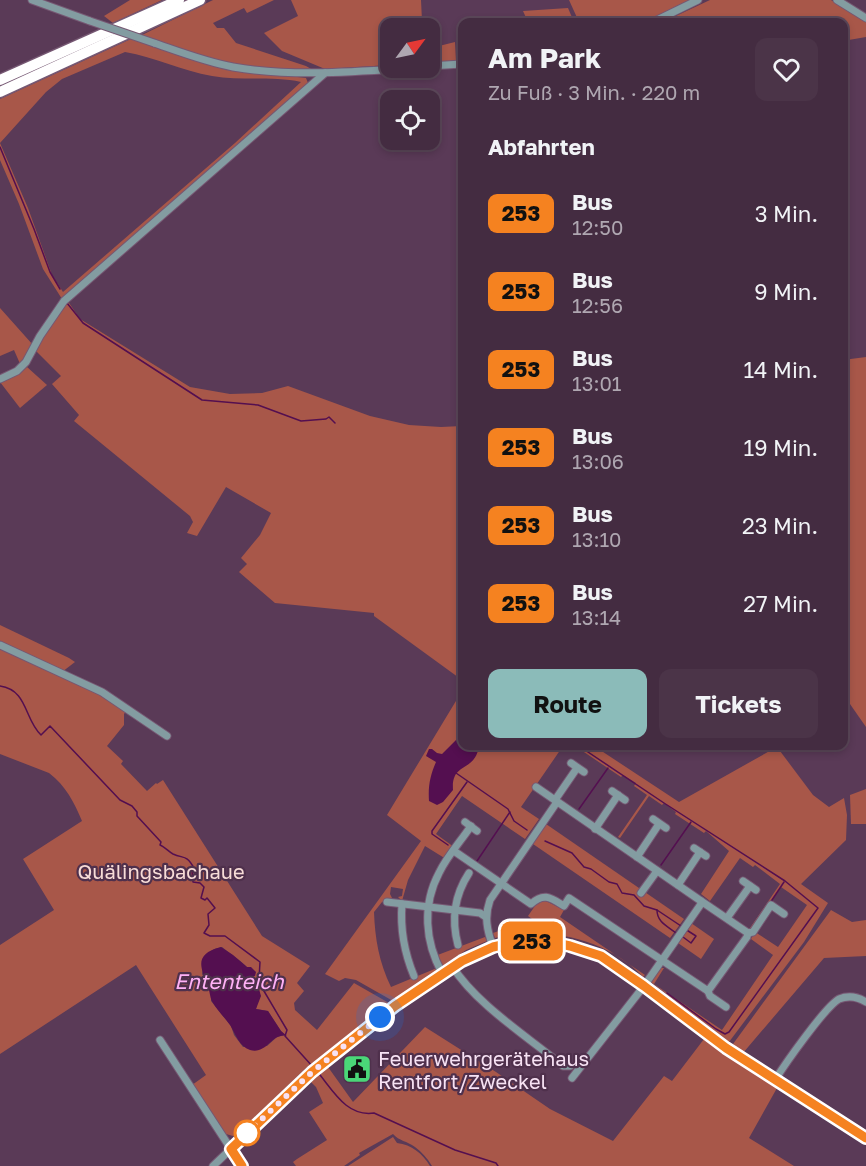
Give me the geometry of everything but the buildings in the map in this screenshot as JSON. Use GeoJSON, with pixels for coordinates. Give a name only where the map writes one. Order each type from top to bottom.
{"type":"FeatureCollection","features":[{"type":"Feature","properties":{"kind":"highway"},"geometry":{"type":"LineString","coordinates":[[0,80],[179,0]]}},
{"type":"Feature","properties":{"kind":"highway"},"geometry":{"type":"LineString","coordinates":[[0,92],[200,0]]}},
{"type":"Feature","properties":{"kind":"street"},"geometry":{"type":"LineString","coordinates":[[32,0],[154,44],[230,67],[325,74],[380,70]]}},
{"type":"Feature","properties":{"kind":"street"},"geometry":{"type":"LineString","coordinates":[[662,18],[698,0]]}},
{"type":"Feature","properties":{"kind":"street"},"geometry":{"type":"LineString","coordinates":[[837,0],[866,18]]}},
{"type":"Feature","properties":{"kind":"street"},"geometry":{"type":"LineString","coordinates":[[440,65],[458,64]]}},
{"type":"Feature","properties":{"kind":"street"},"geometry":{"type":"LineString","coordinates":[[0,379],[17,371],[26,362],[64,301],[325,74]]}},
{"type":"Feature","properties":{"kind":"street"},"geometry":{"type":"LineString","coordinates":[[0,645],[102,692],[166,736]]}},
{"type":"Feature","properties":{"kind":"street"},"geometry":{"type":"LineString","coordinates":[[493,947],[487,930],[486,917],[490,900],[577,768]]}},
{"type":"Feature","properties":{"kind":"street"},"geometry":{"type":"LineString","coordinates":[[537,787],[748,933]]}},
{"type":"Feature","properties":{"kind":"street"},"geometry":{"type":"LineString","coordinates":[[595,829],[618,796]]}},
{"type":"Feature","properties":{"kind":"street"},"geometry":{"type":"LineString","coordinates":[[637,856],[659,824]]}},
{"type":"Feature","properties":{"kind":"street"},"geometry":{"type":"LineString","coordinates":[[442,973],[430,942],[428,908],[439,872],[471,826]]}},
{"type":"Feature","properties":{"kind":"street"},"geometry":{"type":"LineString","coordinates":[[454,851],[531,904],[539,897],[545,896],[564,906],[569,898],[708,991],[710,996],[726,1007]]}},
{"type":"Feature","properties":{"kind":"street"},"geometry":{"type":"LineString","coordinates":[[678,885],[700,852]]}},
{"type":"Feature","properties":{"kind":"street"},"geometry":{"type":"LineString","coordinates":[[641,893],[657,871]]}},
{"type":"Feature","properties":{"kind":"street"},"geometry":{"type":"LineString","coordinates":[[458,945],[454,928],[454,910],[459,891],[469,873]]}},
{"type":"Feature","properties":{"kind":"street"},"geometry":{"type":"LineString","coordinates":[[727,918],[750,886]]}},
{"type":"Feature","properties":{"kind":"street"},"geometry":{"type":"LineString","coordinates":[[572,1078],[644,986],[701,901]]}},
{"type":"Feature","properties":{"kind":"street"},"geometry":{"type":"LineString","coordinates":[[387,902],[482,914],[486,917]]}},
{"type":"Feature","properties":{"kind":"street"},"geometry":{"type":"LineString","coordinates":[[402,904],[404,947],[414,976]]}},
{"type":"Feature","properties":{"kind":"street"},"geometry":{"type":"LineString","coordinates":[[748,933],[753,932],[771,905],[784,914]]}},
{"type":"Feature","properties":{"kind":"street"},"geometry":{"type":"LineString","coordinates":[[708,991],[748,933]]}},
{"type":"Feature","properties":{"kind":"street"},"geometry":{"type":"LineString","coordinates":[[213,1166],[312,1072],[380,1017],[452,966],[493,947],[513,942],[537,941],[570,946],[596,954],[644,986],[726,1048],[866,1138]]}},
{"type":"Feature","properties":{"kind":"street"},"geometry":{"type":"LineString","coordinates":[[452,966],[463,983],[477,997],[563,1066],[570,1066]]}},
{"type":"Feature","properties":{"kind":"street"},"geometry":{"type":"LineString","coordinates":[[775,1080],[788,1059],[833,1004],[847,997],[856,997],[866,1002]]}},
{"type":"Feature","properties":{"kind":"street"},"geometry":{"type":"LineString","coordinates":[[160,1040],[242,1166]]}},
{"type":"Feature","properties":{"kind":"green space"},"geometry":{"type":"Polygon","coordinates":[[[130,0],[162,0],[113,23],[104,16],[130,0]]]}},
{"type":"Feature","properties":{"kind":"green space"},"geometry":{"type":"Polygon","coordinates":[[[213,0],[274,0],[247,13],[244,8],[213,23],[217,28],[224,28],[236,43],[313,70],[278,71],[218,62],[140,36],[213,0]]]}},
{"type":"Feature","properties":{"kind":"green space"},"geometry":{"type":"Polygon","coordinates":[[[291,0],[421,0],[422,18],[380,18],[380,66],[325,69],[282,51],[264,33],[298,16],[291,0]]]}},
{"type":"Feature","properties":{"kind":"green space"},"geometry":{"type":"Polygon","coordinates":[[[569,0],[695,0],[658,18],[577,18],[569,0]]]}},
{"type":"Feature","properties":{"kind":"green space"},"geometry":{"type":"Polygon","coordinates":[[[710,0],[831,0],[866,22],[866,37],[848,40],[848,18],[672,18],[710,0]]]}},
{"type":"Feature","properties":{"kind":"green space"},"geometry":{"type":"Polygon","coordinates":[[[568,8],[572,18],[526,18],[523,11],[568,8]]]}},
{"type":"Feature","properties":{"kind":"green space"},"geometry":{"type":"Polygon","coordinates":[[[133,38],[255,72],[306,78],[308,83],[62,299],[43,269],[0,160],[0,143],[0,99],[133,38]],[[125,52],[62,79],[46,92],[0,143],[28,208],[52,275],[63,292],[235,143],[301,82],[212,76],[125,52]]]}},
{"type":"Feature","properties":{"kind":"green space"},"geometry":{"type":"Polygon","coordinates":[[[455,42],[456,62],[440,63],[440,46],[455,42]]]}},
{"type":"Feature","properties":{"kind":"green space"},"geometry":{"type":"Polygon","coordinates":[[[67,300],[80,319],[190,387],[230,394],[262,393],[288,386],[370,416],[409,425],[458,426],[458,677],[374,616],[374,613],[275,603],[239,572],[247,564],[241,558],[260,535],[271,513],[226,487],[197,536],[187,533],[193,522],[190,516],[74,421],[79,415],[52,384],[61,376],[35,350],[67,300]]]}},
{"type":"Feature","properties":{"kind":"green space"},"geometry":{"type":"Polygon","coordinates":[[[0,308],[33,345],[21,366],[14,350],[0,356],[0,308]]]}},
{"type":"Feature","properties":{"kind":"green space"},"geometry":{"type":"Polygon","coordinates":[[[866,357],[866,727],[848,701],[848,359],[866,357]]]}},
{"type":"Feature","properties":{"kind":"green space"},"geometry":{"type":"Polygon","coordinates":[[[27,367],[47,385],[20,408],[0,382],[27,367]]]}},
{"type":"Feature","properties":{"kind":"green space"},"geometry":{"type":"Polygon","coordinates":[[[0,625],[75,662],[62,672],[0,643],[0,625]]]}},
{"type":"Feature","properties":{"kind":"green space","name":"Quälingsbachaue"},"geometry":{"type":"Polygon","coordinates":[[[0,648],[93,690],[127,710],[124,714],[124,725],[107,746],[123,761],[121,764],[147,791],[163,780],[262,936],[310,966],[297,983],[304,991],[294,1003],[295,1010],[317,1030],[354,983],[389,1003],[305,1069],[237,1135],[233,1136],[226,1134],[192,1085],[206,1075],[136,965],[0,1054],[0,945],[54,910],[23,859],[82,821],[69,795],[49,773],[0,754],[0,648]],[[222,947],[204,956],[202,974],[211,994],[211,1001],[231,1026],[234,1035],[243,1047],[267,1046],[277,1037],[285,1035],[268,1011],[256,1009],[256,993],[249,970],[222,947]]]}},
{"type":"Feature","properties":{"kind":"green space"},"geometry":{"type":"Polygon","coordinates":[[[458,698],[458,750],[560,750],[521,807],[539,819],[525,839],[462,796],[436,834],[454,847],[446,859],[425,846],[408,880],[402,901],[398,897],[402,896],[403,889],[391,887],[392,898],[382,902],[374,912],[378,950],[391,987],[437,968],[438,970],[393,1001],[356,980],[345,978],[339,981],[325,974],[421,841],[387,815],[458,698]]]}},
{"type":"Feature","properties":{"kind":"green space"},"geometry":{"type":"Polygon","coordinates":[[[581,750],[600,750],[679,802],[771,750],[779,750],[813,795],[829,807],[844,798],[847,815],[846,840],[801,884],[828,903],[804,942],[729,1042],[651,982],[661,968],[664,968],[654,984],[722,1030],[773,955],[751,939],[755,932],[778,947],[807,905],[781,887],[752,929],[750,928],[780,884],[755,865],[753,867],[740,858],[710,901],[701,894],[729,851],[706,831],[704,833],[675,814],[676,812],[664,803],[662,805],[649,796],[620,838],[618,837],[647,795],[634,786],[636,783],[623,775],[621,777],[581,750]]]}},
{"type":"Feature","properties":{"kind":"green space"},"geometry":{"type":"Polygon","coordinates":[[[866,789],[866,824],[851,824],[850,795],[866,789]]]}},
{"type":"Feature","properties":{"kind":"green space"},"geometry":{"type":"Polygon","coordinates":[[[546,824],[684,919],[670,938],[533,844],[546,824]]]}},
{"type":"Feature","properties":{"kind":"green space"},"geometry":{"type":"Polygon","coordinates":[[[544,900],[564,910],[560,917],[619,957],[594,944],[554,934],[514,934],[495,938],[493,933],[532,919],[528,916],[537,903],[544,900]]]}},
{"type":"Feature","properties":{"kind":"green space"},"geometry":{"type":"Polygon","coordinates":[[[831,910],[852,922],[866,920],[866,956],[824,958],[743,1053],[733,1044],[831,910]]]}},
{"type":"Feature","properties":{"kind":"green space"},"geometry":{"type":"Polygon","coordinates":[[[691,923],[714,939],[701,959],[678,943],[691,923]]]}},
{"type":"Feature","properties":{"kind":"green space"},"geometry":{"type":"Polygon","coordinates":[[[485,937],[487,941],[466,950],[440,968],[435,956],[485,937]]]}},
{"type":"Feature","properties":{"kind":"green space"},"geometry":{"type":"Polygon","coordinates":[[[629,964],[645,975],[643,977],[629,964]]]}},
{"type":"Feature","properties":{"kind":"green space"},"geometry":{"type":"Polygon","coordinates":[[[425,1027],[550,1109],[613,1141],[664,1076],[672,1081],[704,1039],[777,1088],[749,1138],[794,1166],[432,1166],[418,1149],[393,1134],[359,1153],[360,1155],[344,1166],[296,1166],[293,1162],[327,1140],[309,1112],[323,1103],[316,1087],[311,1082],[328,1067],[353,1102],[425,1027]]]}},
{"type":"Feature","properties":{"kind":"green space"},"geometry":{"type":"Polygon","coordinates":[[[393,1137],[397,1143],[416,1150],[430,1166],[348,1166],[393,1137]]]}},
{"type":"Feature","properties":{"kind":"water"},"geometry":{"type":"Polygon","coordinates":[[[458,737],[458,750],[478,750],[477,754],[473,760],[459,770],[453,781],[453,790],[443,802],[437,805],[429,801],[430,781],[436,762],[426,756],[429,749],[442,754],[458,737]]]}},
{"type":"Feature","properties":{"kind":"water","name":"Ententeich"},"geometry":{"type":"Polygon","coordinates":[[[221,947],[256,972],[255,976],[251,976],[255,990],[259,989],[261,996],[256,1009],[268,1011],[287,1036],[277,1037],[256,1051],[240,1043],[212,1001],[201,967],[206,953],[221,947]]]}},
{"type":"Feature","properties":{"kind":"waterway"},"geometry":{"type":"LineString","coordinates":[[0,147],[50,272],[60,289]]}},
{"type":"Feature","properties":{"kind":"waterway"},"geometry":{"type":"LineString","coordinates":[[67,303],[83,323],[202,400],[258,405],[301,421],[329,417],[335,423]]}},
{"type":"Feature","properties":{"kind":"waterway"},"geometry":{"type":"LineString","coordinates":[[0,686],[16,693],[41,735],[50,726],[120,800],[132,806],[137,816],[161,842],[160,845],[189,861],[194,868],[193,882],[200,883],[204,887],[201,898],[205,900],[207,898],[215,908],[208,914],[209,925],[204,933],[210,936],[225,936],[260,962],[261,986],[287,1030],[285,1036],[313,1067]]}},
{"type":"Feature","properties":{"kind":"waterway"},"geometry":{"type":"LineString","coordinates":[[585,750],[785,881],[818,908],[729,1032],[725,1034],[716,1029],[667,993]]}},
{"type":"Feature","properties":{"kind":"waterway"},"geometry":{"type":"LineString","coordinates":[[579,809],[608,768]]}},
{"type":"Feature","properties":{"kind":"waterway"},"geometry":{"type":"LineString","coordinates":[[456,773],[508,809],[514,821],[527,830]]}},
{"type":"Feature","properties":{"kind":"waterway"},"geometry":{"type":"LineString","coordinates":[[448,845],[432,834],[432,831],[467,782]]}},
{"type":"Feature","properties":{"kind":"waterway"},"geometry":{"type":"LineString","coordinates":[[477,861],[510,812]]}},
{"type":"Feature","properties":{"kind":"waterway"},"geometry":{"type":"LineString","coordinates":[[661,865],[691,822]]}},
{"type":"Feature","properties":{"kind":"waterway"},"geometry":{"type":"LineString","coordinates":[[545,841],[572,853],[584,867],[591,869],[609,882],[617,884],[622,893],[634,895],[644,906],[657,910],[661,921],[676,933]]}},
{"type":"Feature","properties":{"kind":"waterway"},"geometry":{"type":"LineString","coordinates":[[770,903],[784,882]]}},
{"type":"Feature","properties":{"kind":"waterway"},"geometry":{"type":"LineString","coordinates":[[657,910],[681,926]]}},
{"type":"Feature","properties":{"kind":"waterway"},"geometry":{"type":"LineString","coordinates":[[683,937],[691,943],[696,936],[685,929]]}},
{"type":"Feature","properties":{"kind":"waterway"},"geometry":{"type":"LineString","coordinates":[[316,1070],[334,1093],[356,1111],[374,1113],[455,1150],[496,1163],[498,1166]]}},
{"type":"Feature","properties":{"kind":"bus line","name":"253"},"geometry":{"type":"LineString","coordinates":[[242,1166],[231,1149],[312,1072],[351,1039],[452,966],[474,954],[523,940],[552,942],[601,956],[746,1062],[866,1138]]}},
{"type":"Feature","properties":{"kind":"place","name":"Feuerwehrgerätehaus Rentfort/Zweckel"},"geometry":{"type":"Point","coordinates":[357,1069]}},
{"type":"Feature","properties":{"kind":"route"},"geometry":{"type":"LineString","coordinates":[[247,1133],[312,1072],[380,1017]]}}]}
